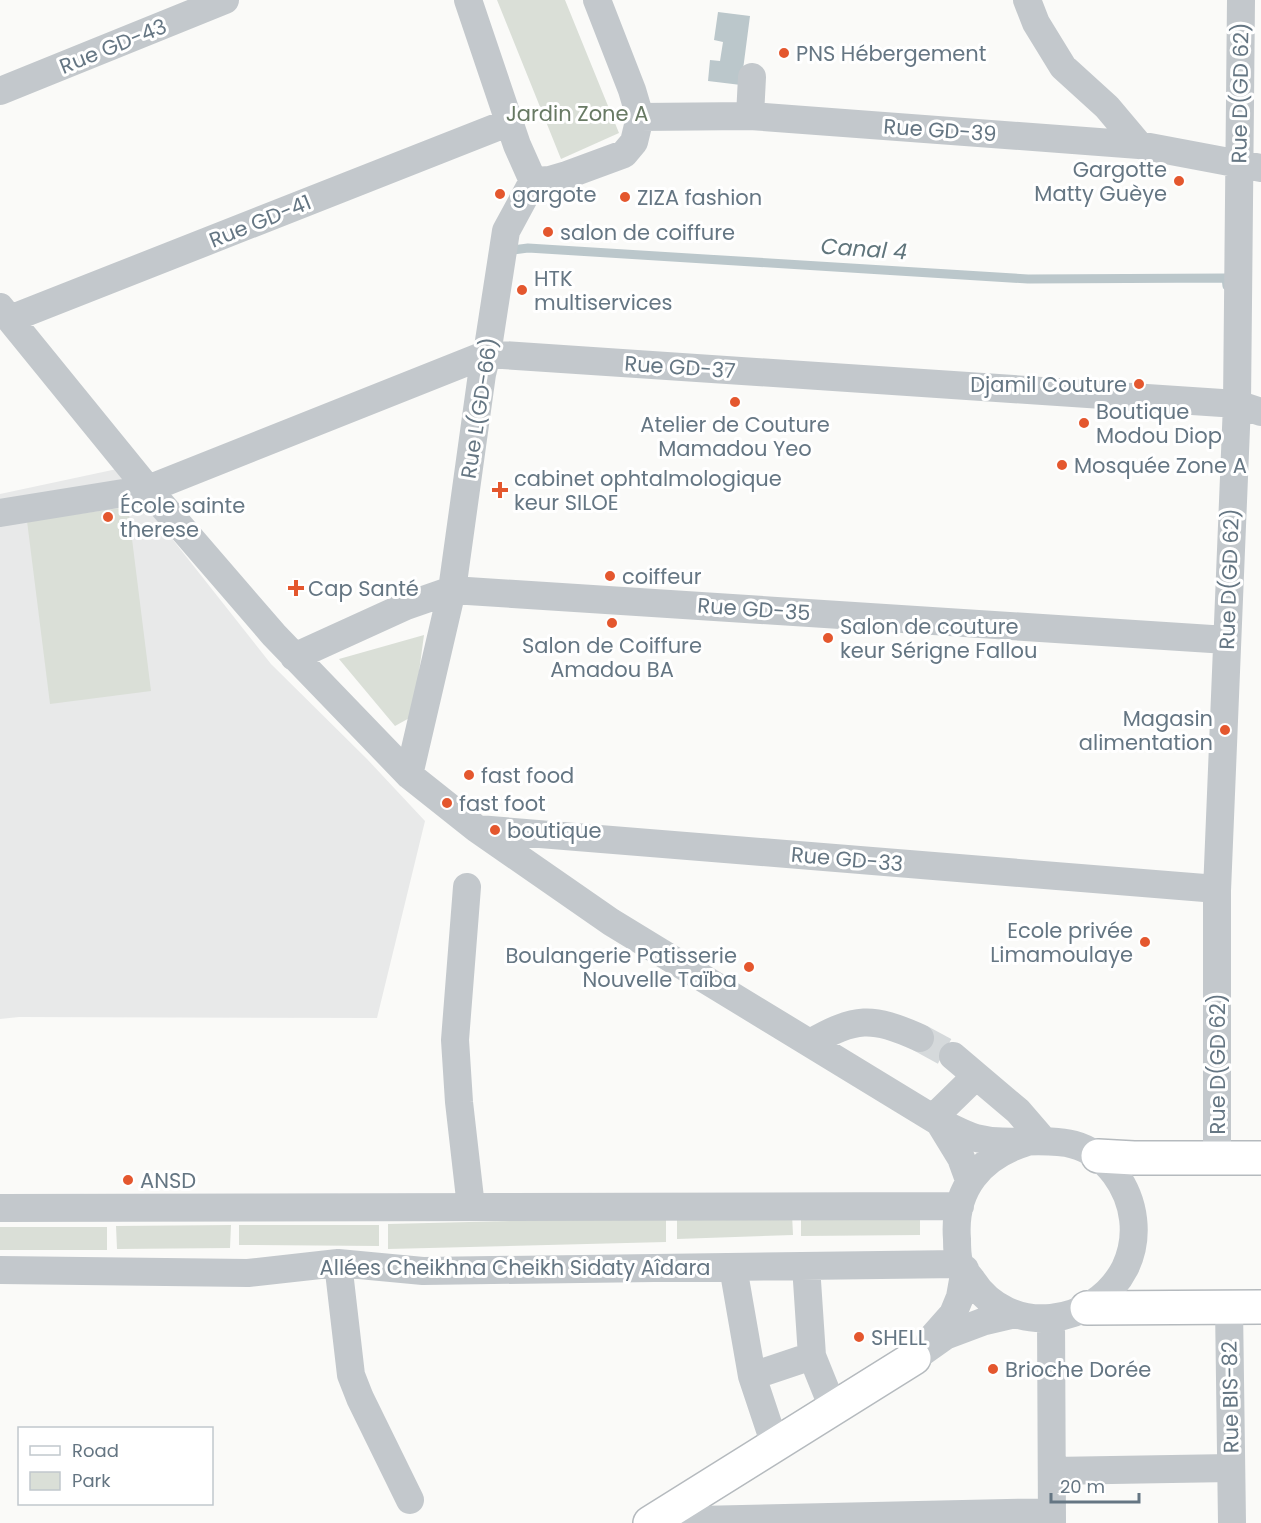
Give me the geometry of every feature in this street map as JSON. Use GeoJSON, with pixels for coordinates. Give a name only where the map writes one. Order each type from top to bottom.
{"type":"FeatureCollection","features":[{"type":"Feature","properties":{"kind":"main road"},"geometry":{"type":"LineString","coordinates":[[1098,1156],[1261,1158]]}},
{"type":"Feature","properties":{"kind":"main road"},"geometry":{"type":"LineString","coordinates":[[1087,1308],[1261,1307]]}},
{"type":"Feature","properties":{"kind":"main road"},"geometry":{"type":"LineString","coordinates":[[652,1522],[914,1358]]}},
{"type":"Feature","properties":{"kind":"street","name":"Rue GD-43"},"geometry":{"type":"LineString","coordinates":[[0,91],[225,0]]}},
{"type":"Feature","properties":{"kind":"street"},"geometry":{"type":"LineString","coordinates":[[468,0],[517,145],[533,181],[550,180],[567,175],[624,154],[634,142],[640,117],[632,90],[597,0]]}},
{"type":"Feature","properties":{"kind":"street"},"geometry":{"type":"LineString","coordinates":[[1028,0],[1036,23],[1063,67],[1107,107],[1139,145]]}},
{"type":"Feature","properties":{"kind":"street","name":"Rue D(GD 62)"},"geometry":{"type":"LineString","coordinates":[[1216,1157],[1217,889],[1227,640],[1249,408],[1250,165],[1241,0]]}},
{"type":"Feature","properties":{"kind":"street"},"geometry":{"type":"LineString","coordinates":[[750,116],[752,77]]}},
{"type":"Feature","properties":{"kind":"street","name":"Rue GD-39"},"geometry":{"type":"LineString","coordinates":[[640,117],[750,116],[1139,145],[1250,165]]}},
{"type":"Feature","properties":{"kind":"street","name":"Rue GD-41"},"geometry":{"type":"LineString","coordinates":[[5,313],[510,122]]}},
{"type":"Feature","properties":{"kind":"street","name":"Rue L(GD-66)"},"geometry":{"type":"LineString","coordinates":[[409,776],[452,590],[482,374],[506,231],[533,181]]}},
{"type":"Feature","properties":{"kind":"street"},"geometry":{"type":"LineString","coordinates":[[5,313],[148,489],[294,657],[409,776],[477,829],[611,922],[936,1120],[976,1138],[1058,1141],[1074,1145],[1098,1156],[1113,1171],[1129,1199],[1134,1230],[1132,1246],[1121,1275],[1112,1288],[1087,1308],[1070,1315],[1033,1318],[1015,1314],[986,1296],[962,1267]]}},
{"type":"Feature","properties":{"kind":"street","name":"Rue GD-37"},"geometry":{"type":"LineString","coordinates":[[0,513],[148,489],[487,354],[1249,408]]}},
{"type":"Feature","properties":{"kind":"street","name":"Rue GD-35"},"geometry":{"type":"LineString","coordinates":[[294,657],[406,606],[452,590],[1227,640]]}},
{"type":"Feature","properties":{"kind":"street","name":"Rue GD-33"},"geometry":{"type":"LineString","coordinates":[[477,829],[1217,889]]}},
{"type":"Feature","properties":{"kind":"street"},"geometry":{"type":"LineString","coordinates":[[467,887],[455,1040],[459,1102],[471,1207]]}},
{"type":"Feature","properties":{"kind":"street"},"geometry":{"type":"LineString","coordinates":[[810,1043],[835,1029],[859,1021],[893,1026],[920,1038]]}},
{"type":"Feature","properties":{"kind":"street"},"geometry":{"type":"LineString","coordinates":[[953,1056],[1018,1111],[1035,1141]]}},
{"type":"Feature","properties":{"kind":"street"},"geometry":{"type":"LineString","coordinates":[[936,1120],[976,1076]]}},
{"type":"Feature","properties":{"kind":"street"},"geometry":{"type":"LineString","coordinates":[[914,1358],[954,1314],[960,1297],[962,1267],[956,1229],[964,1193],[961,1158],[936,1120]]}},
{"type":"Feature","properties":{"kind":"street"},"geometry":{"type":"LineString","coordinates":[[964,1193],[985,1164],[997,1154],[1035,1141]]}},
{"type":"Feature","properties":{"kind":"street"},"geometry":{"type":"LineString","coordinates":[[0,1208],[471,1207],[964,1193]]}},
{"type":"Feature","properties":{"kind":"street"},"geometry":{"type":"LineString","coordinates":[[338,1263],[351,1375],[410,1500]]}},
{"type":"Feature","properties":{"kind":"street","name":"Allées Cheikhna Cheikh Sidaty Aîdara"},"geometry":{"type":"LineString","coordinates":[[0,1270],[248,1273],[338,1263],[423,1271],[806,1266],[962,1267]]}},
{"type":"Feature","properties":{"kind":"street"},"geometry":{"type":"LineString","coordinates":[[806,1266],[812,1356],[832,1408]]}},
{"type":"Feature","properties":{"kind":"street"},"geometry":{"type":"LineString","coordinates":[[733,1267],[752,1376],[776,1445]]}},
{"type":"Feature","properties":{"kind":"street","name":"Rue BIS-82"},"geometry":{"type":"LineString","coordinates":[[1228,1307],[1232,1523]]}},
{"type":"Feature","properties":{"kind":"street"},"geometry":{"type":"LineString","coordinates":[[914,1358],[945,1336],[986,1321],[1015,1314]]}},
{"type":"Feature","properties":{"kind":"street"},"geometry":{"type":"LineString","coordinates":[[652,1522],[1052,1517],[1051,1318]]}},
{"type":"Feature","properties":{"kind":"street"},"geometry":{"type":"LineString","coordinates":[[752,1376],[812,1356]]}},
{"type":"Feature","properties":{"kind":"street"},"geometry":{"type":"LineString","coordinates":[[1052,1471],[1231,1468]]}},
{"type":"Feature","properties":{"kind":"shaded area"},"geometry":{"type":"Polygon","coordinates":[[[718,12],[750,16],[741,85],[708,81],[710,60],[720,61],[723,42],[714,40],[718,12]]]}},
{"type":"Feature","properties":{"kind":"shaded area"},"geometry":{"type":"Polygon","coordinates":[[[117,469],[271,664],[367,759],[425,821],[377,1018],[19,1017],[0,1019],[0,494],[117,469]]]}},
{"type":"Feature","properties":{"kind":"green space","name":"Jardin Zone A"},"geometry":{"type":"Polygon","coordinates":[[[497,0],[565,0],[619,133],[561,159],[497,0]]]}},
{"type":"Feature","properties":{"kind":"green space"},"geometry":{"type":"Polygon","coordinates":[[[128,507],[151,691],[50,704],[27,521],[128,507]]]}},
{"type":"Feature","properties":{"kind":"green space"},"geometry":{"type":"Polygon","coordinates":[[[424,635],[413,716],[395,726],[339,659],[424,635]]]}},
{"type":"Feature","properties":{"kind":"green space"},"geometry":{"type":"Polygon","coordinates":[[[920,1212],[920,1235],[801,1236],[801,1213],[920,1212]]]}},
{"type":"Feature","properties":{"kind":"green space"},"geometry":{"type":"Polygon","coordinates":[[[792,1214],[793,1235],[677,1239],[677,1218],[792,1214]]]}},
{"type":"Feature","properties":{"kind":"green space"},"geometry":{"type":"Polygon","coordinates":[[[666,1217],[666,1242],[388,1249],[388,1224],[666,1217]]]}},
{"type":"Feature","properties":{"kind":"green space"},"geometry":{"type":"Polygon","coordinates":[[[231,1225],[230,1248],[117,1249],[116,1226],[231,1225]]]}},
{"type":"Feature","properties":{"kind":"green space"},"geometry":{"type":"Polygon","coordinates":[[[239,1225],[379,1225],[379,1246],[239,1245],[239,1225]]]}},
{"type":"Feature","properties":{"kind":"green space"},"geometry":{"type":"Polygon","coordinates":[[[0,1227],[107,1227],[107,1250],[0,1250],[0,1227]]]}},
{"type":"Feature","properties":{"kind":"waterway","name":"Canal 4"},"geometry":{"type":"LineString","coordinates":[[505,251],[528,248],[1028,279],[1226,278],[1227,286]]}},
{"type":"Feature","properties":{"kind":"tunnel"},"geometry":{"type":"LineString","coordinates":[[920,1038],[953,1056]]}},
{"type":"Feature","properties":{"kind":"place","name":"PNS Hébergement"},"geometry":{"type":"Point","coordinates":[784,53]}},
{"type":"Feature","properties":{"kind":"place","name":"Gargotte Matty Guèye"},"geometry":{"type":"Point","coordinates":[1179,181]}},
{"type":"Feature","properties":{"kind":"place","name":"gargote"},"geometry":{"type":"Point","coordinates":[500,194]}},
{"type":"Feature","properties":{"kind":"place","name":"ZIZA fashion"},"geometry":{"type":"Point","coordinates":[625,197]}},
{"type":"Feature","properties":{"kind":"place","name":"salon de coiffure"},"geometry":{"type":"Point","coordinates":[548,232]}},
{"type":"Feature","properties":{"kind":"place","name":"HTK multiservices"},"geometry":{"type":"Point","coordinates":[522,290]}},
{"type":"Feature","properties":{"kind":"place","name":"Djamil Couture"},"geometry":{"type":"Point","coordinates":[1139,384]}},
{"type":"Feature","properties":{"kind":"place","name":"Atelier de Couture Mamadou Yeo"},"geometry":{"type":"Point","coordinates":[735,402]}},
{"type":"Feature","properties":{"kind":"place","name":"Boutique Modou Diop"},"geometry":{"type":"Point","coordinates":[1084,423]}},
{"type":"Feature","properties":{"kind":"place","name":"Mosquée Zone A"},"geometry":{"type":"Point","coordinates":[1062,465]}},
{"type":"Feature","properties":{"kind":"place","name":"cabinet ophtalmologique keur SILOE"},"geometry":{"type":"Point","coordinates":[500,490]}},
{"type":"Feature","properties":{"kind":"place","name":"École sainte therese"},"geometry":{"type":"Point","coordinates":[108,517]}},
{"type":"Feature","properties":{"kind":"place","name":"coiffeur"},"geometry":{"type":"Point","coordinates":[610,576]}},
{"type":"Feature","properties":{"kind":"place","name":"Cap Santé"},"geometry":{"type":"Point","coordinates":[296,588]}},
{"type":"Feature","properties":{"kind":"place","name":"Salon de Coiffure Amadou BA"},"geometry":{"type":"Point","coordinates":[612,623]}},
{"type":"Feature","properties":{"kind":"place","name":"Salon de couture keur Sérigne Fallou"},"geometry":{"type":"Point","coordinates":[828,638]}},
{"type":"Feature","properties":{"kind":"place","name":"Magasin alimentation"},"geometry":{"type":"Point","coordinates":[1225,730]}},
{"type":"Feature","properties":{"kind":"place","name":"fast food"},"geometry":{"type":"Point","coordinates":[469,775]}},
{"type":"Feature","properties":{"kind":"place","name":"fast foot"},"geometry":{"type":"Point","coordinates":[447,803]}},
{"type":"Feature","properties":{"kind":"place","name":"boutique"},"geometry":{"type":"Point","coordinates":[495,830]}},
{"type":"Feature","properties":{"kind":"place","name":"Ecole privée Limamoulaye"},"geometry":{"type":"Point","coordinates":[1145,942]}},
{"type":"Feature","properties":{"kind":"place","name":"Boulangerie Patisserie Nouvelle Taïba"},"geometry":{"type":"Point","coordinates":[749,967]}},
{"type":"Feature","properties":{"kind":"place","name":"ANSD"},"geometry":{"type":"Point","coordinates":[128,1180]}},
{"type":"Feature","properties":{"kind":"place","name":"SHELL"},"geometry":{"type":"Point","coordinates":[859,1337]}},
{"type":"Feature","properties":{"kind":"place","name":"Brioche Dorée"},"geometry":{"type":"Point","coordinates":[993,1369]}}]}
